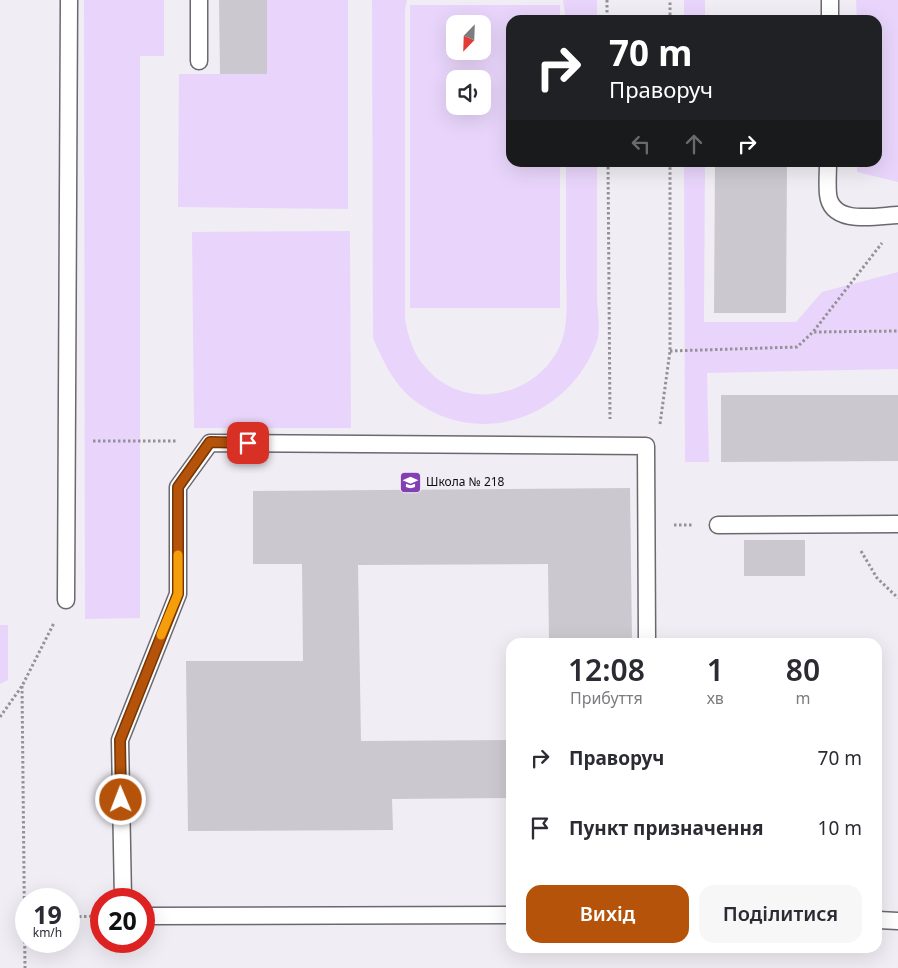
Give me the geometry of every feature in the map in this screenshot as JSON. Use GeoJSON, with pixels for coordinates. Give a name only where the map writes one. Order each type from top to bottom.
{"type":"FeatureCollection","features":[{"type":"Feature","properties":{"kind":"lane"},"geometry":{"type":"LineString","coordinates":[[66,600],[70,0]]}},
{"type":"Feature","properties":{"kind":"lane"},"geometry":{"type":"LineString","coordinates":[[199,0],[199,61]]}},
{"type":"Feature","properties":{"kind":"lane"},"geometry":{"type":"LineString","coordinates":[[830,0],[830,15]]}},
{"type":"Feature","properties":{"kind":"lane"},"geometry":{"type":"LineString","coordinates":[[828,167],[828,195],[832,208],[842,215],[852,217],[898,216]]}},
{"type":"Feature","properties":{"kind":"lane"},"geometry":{"type":"LineString","coordinates":[[123,888],[120,740],[178,594],[178,487],[210,442],[646,446],[647,638]]}},
{"type":"Feature","properties":{"kind":"lane"},"geometry":{"type":"LineString","coordinates":[[718,525],[898,524]]}},
{"type":"Feature","properties":{"kind":"lane"},"geometry":{"type":"LineString","coordinates":[[155,916],[506,915]]}},
{"type":"Feature","properties":{"kind":"lane"},"geometry":{"type":"LineString","coordinates":[[882,920],[898,921]]}},
{"type":"Feature","properties":{"kind":"path"},"geometry":{"type":"LineString","coordinates":[[607,0],[607,15]]}},
{"type":"Feature","properties":{"kind":"path"},"geometry":{"type":"LineString","coordinates":[[670,0],[670,15]]}},
{"type":"Feature","properties":{"kind":"path"},"geometry":{"type":"LineString","coordinates":[[608,167],[610,446]]}},
{"type":"Feature","properties":{"kind":"path"},"geometry":{"type":"LineString","coordinates":[[646,446],[659,428],[670,351],[670,167]]}},
{"type":"Feature","properties":{"kind":"path"},"geometry":{"type":"LineString","coordinates":[[670,351],[797,347],[814,332],[886,239]]}},
{"type":"Feature","properties":{"kind":"path"},"geometry":{"type":"LineString","coordinates":[[814,332],[898,331]]}},
{"type":"Feature","properties":{"kind":"path"},"geometry":{"type":"LineString","coordinates":[[68,441],[210,442]]}},
{"type":"Feature","properties":{"kind":"path"},"geometry":{"type":"LineString","coordinates":[[851,524],[861,552],[877,578],[898,598]]}},
{"type":"Feature","properties":{"kind":"path"},"geometry":{"type":"LineString","coordinates":[[647,525],[718,525]]}},
{"type":"Feature","properties":{"kind":"path"},"geometry":{"type":"LineString","coordinates":[[0,717],[22,686],[66,600]]}},
{"type":"Feature","properties":{"kind":"path"},"geometry":{"type":"LineString","coordinates":[[22,686],[25,888]]}},
{"type":"Feature","properties":{"kind":"path"},"geometry":{"type":"LineString","coordinates":[[25,953],[25,968]]}},
{"type":"Feature","properties":{"kind":"shaded area"},"geometry":{"type":"Polygon","coordinates":[[[84,0],[164,0],[164,56],[140,56],[140,618],[85,619],[84,0]]]}},
{"type":"Feature","properties":{"kind":"shaded area"},"geometry":{"type":"Polygon","coordinates":[[[267,0],[348,0],[348,209],[178,207],[179,74],[267,74],[267,0]]]}},
{"type":"Feature","properties":{"kind":"shaded area"},"geometry":{"type":"Polygon","coordinates":[[[372,0],[407,0],[405,11],[405,320],[410,339],[418,357],[426,368],[442,382],[459,390],[478,394],[497,393],[516,388],[533,378],[548,365],[559,348],[566,319],[566,167],[597,167],[598,336],[584,367],[567,389],[545,406],[521,418],[495,423],[468,423],[441,416],[415,401],[395,380],[373,338],[372,0]]]}},
{"type":"Feature","properties":{"kind":"shaded area"},"geometry":{"type":"Polygon","coordinates":[[[563,0],[597,0],[597,15],[565,15],[563,0]]]}},
{"type":"Feature","properties":{"kind":"shaded area"},"geometry":{"type":"Polygon","coordinates":[[[684,0],[705,0],[705,15],[684,15],[684,0]]]}},
{"type":"Feature","properties":{"kind":"shaded area"},"geometry":{"type":"Polygon","coordinates":[[[856,0],[898,0],[898,182],[857,172],[857,167],[882,167],[882,15],[857,15],[856,0]]]}},
{"type":"Feature","properties":{"kind":"shaded area"},"geometry":{"type":"Polygon","coordinates":[[[410,5],[560,5],[560,15],[506,15],[506,167],[560,167],[560,308],[410,308],[410,5]]]}},
{"type":"Feature","properties":{"kind":"shaded area"},"geometry":{"type":"Polygon","coordinates":[[[684,167],[705,167],[704,322],[796,322],[822,292],[898,272],[898,369],[707,373],[709,462],[685,462],[684,167]]]}},
{"type":"Feature","properties":{"kind":"shaded area"},"geometry":{"type":"Polygon","coordinates":[[[350,231],[351,428],[194,428],[192,232],[350,231]]]}},
{"type":"Feature","properties":{"kind":"shaded area"},"geometry":{"type":"Polygon","coordinates":[[[0,625],[8,625],[8,680],[0,684],[0,625]]]}},
{"type":"Feature","properties":{"kind":"building"},"geometry":{"type":"Polygon","coordinates":[[[219,0],[267,0],[267,74],[220,74],[219,0]]]}},
{"type":"Feature","properties":{"kind":"building"},"geometry":{"type":"Polygon","coordinates":[[[715,167],[787,167],[786,313],[714,313],[715,167]]]}},
{"type":"Feature","properties":{"kind":"building"},"geometry":{"type":"Polygon","coordinates":[[[721,395],[898,395],[898,461],[721,462],[721,395]]]}},
{"type":"Feature","properties":{"kind":"building"},"geometry":{"type":"Polygon","coordinates":[[[630,488],[632,638],[549,638],[548,564],[358,565],[361,741],[506,740],[506,798],[392,799],[393,830],[188,831],[186,661],[303,661],[302,564],[253,564],[253,491],[630,488]]]}},
{"type":"Feature","properties":{"kind":"building"},"geometry":{"type":"Polygon","coordinates":[[[744,540],[805,540],[805,576],[744,576],[744,540]]]}},
{"type":"Feature","properties":{"kind":"slow traffic"},"geometry":{"type":"LineString","coordinates":[[161,635],[178,594],[178,555]]}},
{"type":"Feature","properties":{"kind":"place","name":"Школа № 218"},"geometry":{"type":"Point","coordinates":[410,482]}},
{"type":"Feature","properties":{"kind":"route"},"geometry":{"type":"LineString","coordinates":[[121,800],[120,740],[178,594],[178,487],[210,442],[248,443]]}}]}
